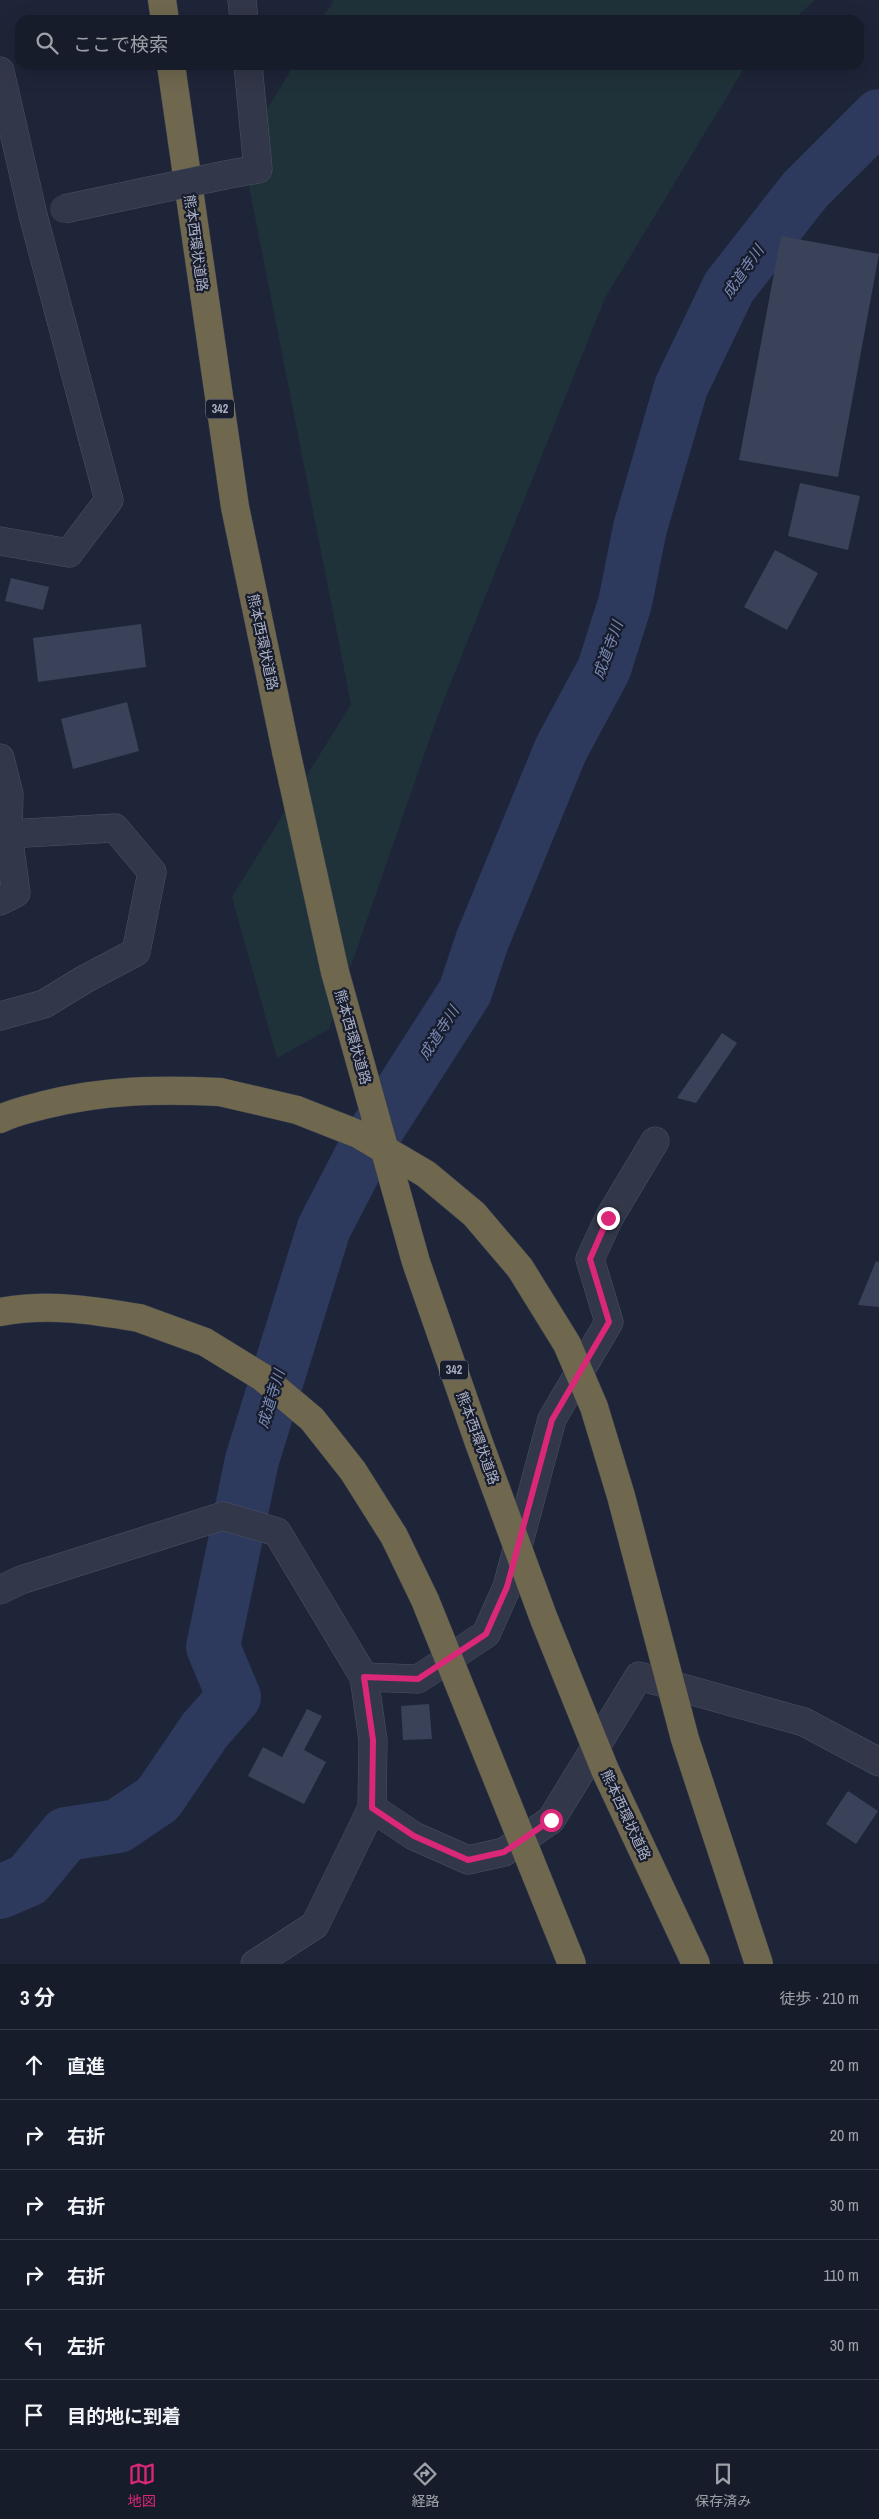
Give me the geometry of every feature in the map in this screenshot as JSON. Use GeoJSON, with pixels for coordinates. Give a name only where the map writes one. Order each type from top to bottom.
{"type":"FeatureCollection","features":[{"type":"Feature","properties":{"kind":"highway"},"geometry":{"type":"LineString","coordinates":[[162,0],[164,15]]}},
{"type":"Feature","properties":{"kind":"highway","name":"熊本西環状道路"},"geometry":{"type":"LineString","coordinates":[[172,70],[235,507],[335,972],[416,1262],[479,1442],[544,1619],[605,1770],[696,1964]]}},
{"type":"Feature","properties":{"kind":"highway"},"geometry":{"type":"LineString","coordinates":[[0,1119],[12,1113],[83,1095],[155,1089],[220,1092],[297,1110],[358,1134],[426,1174],[474,1214],[520,1268],[568,1344],[599,1425],[621,1496],[685,1739],[759,1964]]}},
{"type":"Feature","properties":{"kind":"highway"},"geometry":{"type":"LineString","coordinates":[[0,1312],[16,1309],[75,1307],[139,1318],[205,1342],[262,1377],[312,1419],[353,1471],[394,1536],[425,1600],[572,1964]]}},
{"type":"Feature","properties":{"kind":"street"},"geometry":{"type":"LineString","coordinates":[[242,0],[244,15]]}},
{"type":"Feature","properties":{"kind":"street"},"geometry":{"type":"LineString","coordinates":[[33,216],[258,169],[248,70]]}},
{"type":"Feature","properties":{"kind":"street"},"geometry":{"type":"LineString","coordinates":[[0,71],[33,216],[109,500],[69,553],[0,541]]}},
{"type":"Feature","properties":{"kind":"street"},"geometry":{"type":"LineString","coordinates":[[0,758],[9,794],[8,834],[16,893],[0,901]]}},
{"type":"Feature","properties":{"kind":"street"},"geometry":{"type":"LineString","coordinates":[[0,1016],[44,1004],[85,978],[136,952],[152,872],[114,828],[8,834]]}},
{"type":"Feature","properties":{"kind":"street"},"geometry":{"type":"LineString","coordinates":[[364,1677],[418,1679],[486,1634],[507,1587],[552,1420],[609,1322],[590,1259],[608,1218],[656,1141]]}},
{"type":"Feature","properties":{"kind":"street"},"geometry":{"type":"LineString","coordinates":[[0,1590],[21,1580],[223,1516],[276,1532],[364,1677],[373,1740],[372,1808],[315,1925],[255,1964]]}},
{"type":"Feature","properties":{"kind":"street"},"geometry":{"type":"LineString","coordinates":[[372,1808],[414,1836],[468,1860],[504,1852],[551,1820],[639,1676],[804,1722],[879,1762]]}},
{"type":"Feature","properties":{"kind":"shaded area"},"geometry":{"type":"Polygon","coordinates":[[[334,0],[815,0],[798,15],[325,15],[334,0]]]}},
{"type":"Feature","properties":{"kind":"shaded area"},"geometry":{"type":"Polygon","coordinates":[[[291,70],[743,70],[605,298],[439,712],[329,1029],[277,1058],[232,897],[351,704],[242,150],[291,70]]]}},
{"type":"Feature","properties":{"kind":"building"},"geometry":{"type":"Polygon","coordinates":[[[781,236],[879,254],[838,477],[739,460],[781,236]]]}},
{"type":"Feature","properties":{"kind":"building"},"geometry":{"type":"Polygon","coordinates":[[[800,483],[860,496],[848,550],[788,536],[800,483]]]}},
{"type":"Feature","properties":{"kind":"building"},"geometry":{"type":"Polygon","coordinates":[[[775,550],[818,573],[787,630],[744,607],[775,550]]]}},
{"type":"Feature","properties":{"kind":"building"},"geometry":{"type":"Polygon","coordinates":[[[11,578],[49,587],[43,610],[5,601],[11,578]]]}},
{"type":"Feature","properties":{"kind":"building"},"geometry":{"type":"Polygon","coordinates":[[[141,624],[146,667],[38,682],[33,638],[141,624]]]}},
{"type":"Feature","properties":{"kind":"building"},"geometry":{"type":"Polygon","coordinates":[[[127,702],[139,751],[73,769],[61,719],[127,702]]]}},
{"type":"Feature","properties":{"kind":"building"},"geometry":{"type":"Polygon","coordinates":[[[722,1033],[737,1043],[696,1103],[677,1098],[722,1033]]]}},
{"type":"Feature","properties":{"kind":"building"},"geometry":{"type":"Polygon","coordinates":[[[876,1261],[879,1262],[879,1307],[858,1305],[876,1261]]]}},
{"type":"Feature","properties":{"kind":"building"},"geometry":{"type":"Polygon","coordinates":[[[429,1704],[432,1739],[403,1740],[401,1706],[429,1704]]]}},
{"type":"Feature","properties":{"kind":"building"},"geometry":{"type":"Polygon","coordinates":[[[307,1709],[322,1716],[304,1750],[326,1762],[304,1804],[248,1776],[263,1747],[282,1757],[307,1709]]]}},
{"type":"Feature","properties":{"kind":"building"},"geometry":{"type":"Polygon","coordinates":[[[848,1791],[878,1811],[856,1844],[826,1824],[848,1791]]]}},
{"type":"Feature","properties":{"kind":"waterway","name":"成道寺川"},"geometry":{"type":"LineString","coordinates":[[0,1892],[28,1880],[66,1834],[118,1826],[158,1799],[205,1730],[234,1697],[213,1647],[252,1460],[324,1228],[367,1145],[465,992],[482,941],[561,749],[604,669],[625,603],[640,528],[681,387],[729,287],[805,190],[879,116]]}},
{"type":"Feature","properties":{"kind":"route"},"geometry":{"type":"LineString","coordinates":[[551,1820],[504,1852],[468,1860],[414,1836],[372,1808],[373,1740],[364,1677],[418,1679],[486,1634],[507,1587],[552,1420],[609,1322],[590,1259],[608,1218]]}}]}
